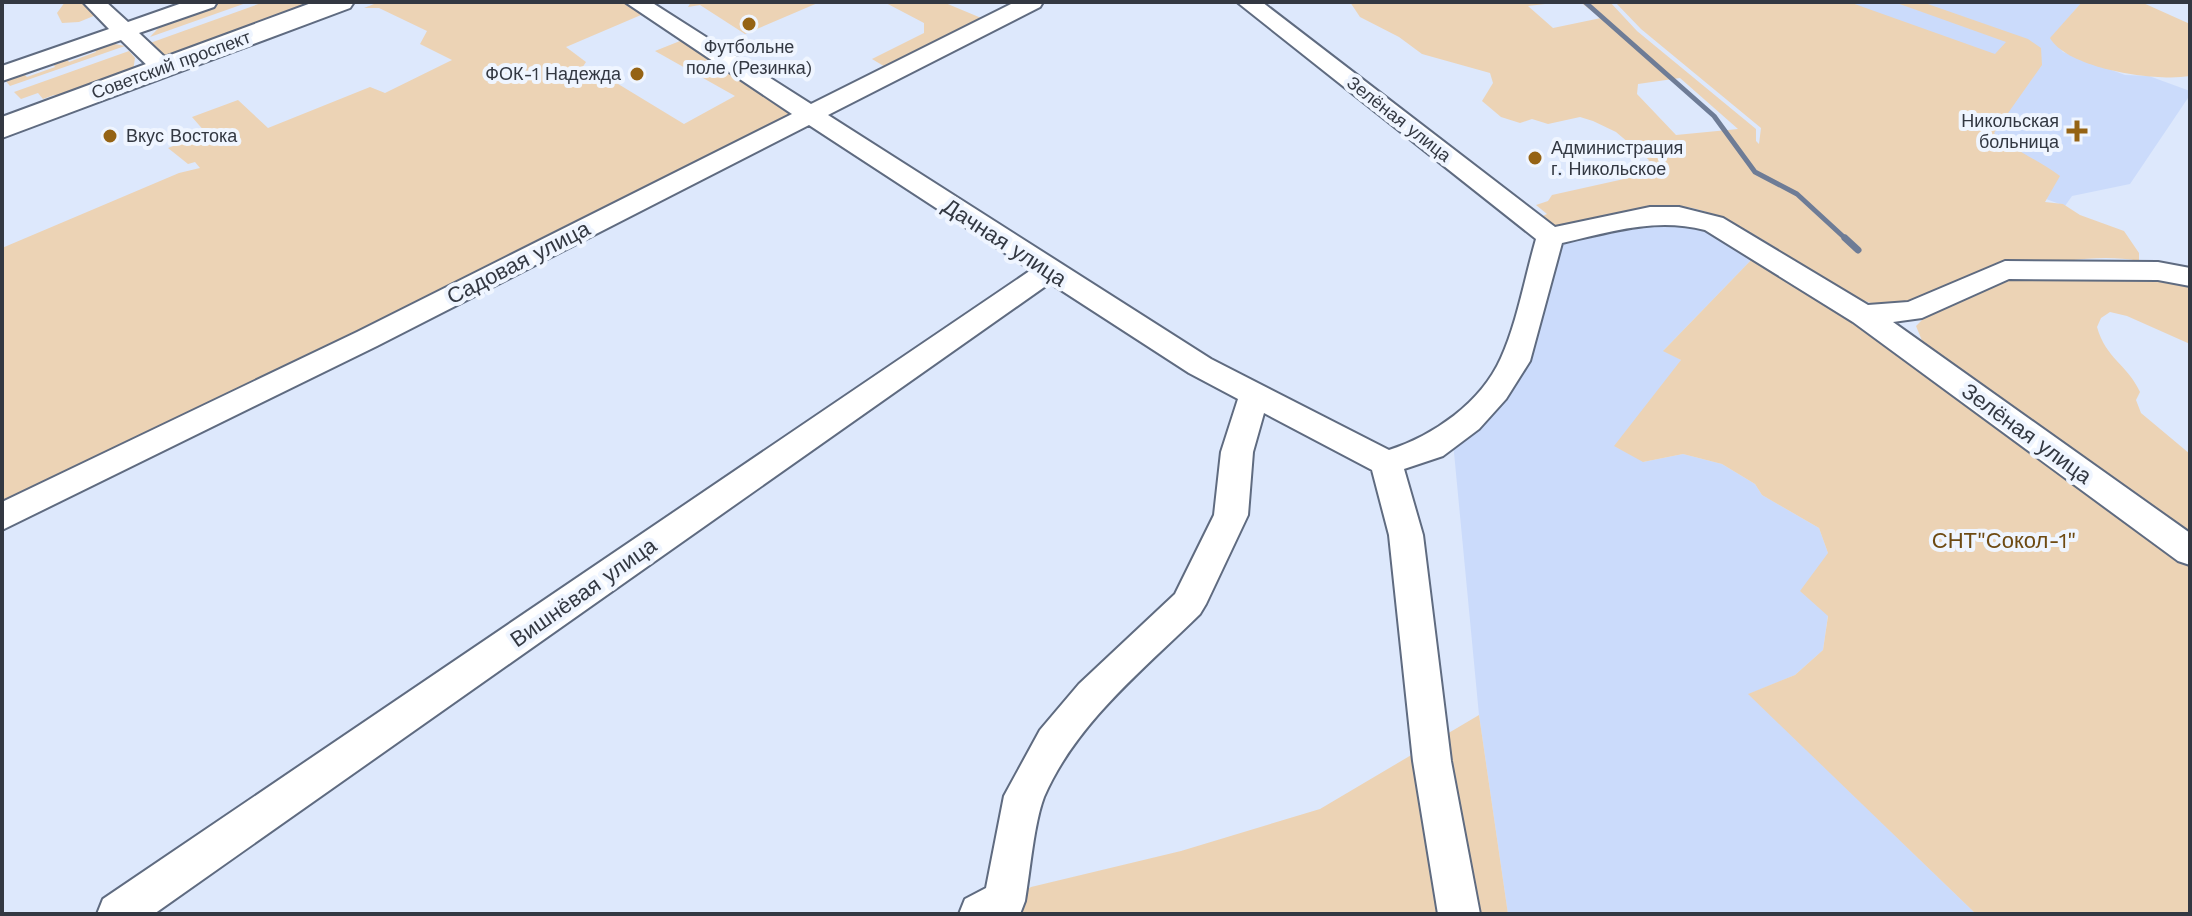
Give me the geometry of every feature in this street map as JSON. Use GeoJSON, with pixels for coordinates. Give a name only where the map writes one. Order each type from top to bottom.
{"type":"FeatureCollection","features":[{"type":"Feature","properties":{"kind":"main road","name":"Советский проспект"},"geometry":{"type":"LineString","coordinates":[[2,128],[340,2]]}},
{"type":"Feature","properties":{"kind":"street"},"geometry":{"type":"LineString","coordinates":[[94,2],[163,68]]}},
{"type":"Feature","properties":{"kind":"street"},"geometry":{"type":"LineString","coordinates":[[2,74],[206,2]]}},
{"type":"Feature","properties":{"kind":"street","name":"Садовая улица"},"geometry":{"type":"LineString","coordinates":[[2,517],[353,346],[1032,2]]}},
{"type":"Feature","properties":{"kind":"street","name":"Зелёная улица"},"geometry":{"type":"LineString","coordinates":[[1248,2],[1550,237],[1650,215],[1679,215],[1714,224],[1863,315],[2190,551]]}},
{"type":"Feature","properties":{"kind":"street","name":"Дачная улица"},"geometry":{"type":"LineString","coordinates":[[642,3],[1048,271],[1200,366],[1386,463]]}},
{"type":"Feature","properties":{"kind":"street"},"geometry":{"type":"LineString","coordinates":[[1459,914],[1432,761],[1406,535],[1386,463],[1432,448],[1468,421],[1495,391],[1515,361],[1550,237]]}},
{"type":"Feature","properties":{"kind":"street"},"geometry":{"type":"LineString","coordinates":[[1863,315],[1912,311],[2005,270],[2158,271],[2190,277]]}},
{"type":"Feature","properties":{"kind":"street","name":"Вишнёвая улица"},"geometry":{"type":"LineString","coordinates":[[118,914],[1048,271]]}},
{"type":"Feature","properties":{"kind":"street"},"geometry":{"type":"LineString","coordinates":[[980,914],[1004,901],[1024,796],[1054,742],[1092,696],[1188,604],[1231,515],[1237,452],[1254,396]]}},
{"type":"Feature","properties":{"kind":"shaded area","name":"Никольская больница"},"geometry":{"type":"Polygon","coordinates":[[[1810,2],[2082,2],[2051,38],[2063,52],[2125,75],[2149,76],[2190,91],[2190,95],[2130,184],[2072,196],[2065,206],[1961,167],[1810,2]]]}},
{"type":"Feature","properties":{"kind":"shaded area"},"geometry":{"type":"Polygon","coordinates":[[[1659,221],[1716,231],[1756,255],[1664,350],[1681,360],[1643,462],[1683,454],[1722,464],[1755,484],[1762,495],[1819,528],[1828,553],[1828,615],[1823,650],[1795,675],[1749,694],[1976,914],[1508,914],[1479,715],[1453,442],[1470,429],[1558,241],[1659,221]]]}},
{"type":"Feature","properties":{"kind":"green space"},"geometry":{"type":"Polygon","coordinates":[[[65,2],[84,2],[96,15],[79,22],[62,23],[57,13],[65,2]]]}},
{"type":"Feature","properties":{"kind":"green space"},"geometry":{"type":"Polygon","coordinates":[[[214,2],[249,2],[150,37],[167,19],[214,2]]]}},
{"type":"Feature","properties":{"kind":"green space"},"geometry":{"type":"Polygon","coordinates":[[[264,2],[319,2],[178,54],[162,56],[150,43],[264,2]]]}},
{"type":"Feature","properties":{"kind":"green space"},"geometry":{"type":"Polygon","coordinates":[[[379,2],[626,2],[672,32],[641,15],[566,47],[586,62],[574,80],[589,84],[605,76],[684,124],[735,96],[655,51],[685,39],[803,113],[2,510],[2,248],[179,173],[200,168],[195,162],[188,164],[168,148],[206,133],[192,117],[238,100],[268,128],[370,87],[385,93],[452,60],[420,44],[427,31],[379,8],[364,8],[379,2]]]}},
{"type":"Feature","properties":{"kind":"green space","name":"Футбольне поле (Резинка)"},"geometry":{"type":"Polygon","coordinates":[[[691,2],[820,2],[745,34],[700,5],[688,7],[691,2]]]}},
{"type":"Feature","properties":{"kind":"green space"},"geometry":{"type":"Polygon","coordinates":[[[884,2],[943,2],[986,20],[887,68],[872,59],[924,33],[924,23],[884,2]]]}},
{"type":"Feature","properties":{"kind":"green space"},"geometry":{"type":"Polygon","coordinates":[[[1350,2],[1562,2],[1528,6],[1553,28],[1601,18],[1580,2],[1610,2],[1637,31],[1756,129],[1759,144],[1761,128],[1641,29],[1615,2],[1849,2],[1995,54],[2006,42],[1894,2],[1922,2],[2028,39],[2041,48],[2042,65],[1994,133],[2060,176],[2045,202],[2063,204],[2080,215],[2124,231],[2139,253],[2139,261],[2098,258],[1993,267],[1912,303],[1886,306],[1852,295],[1726,219],[1692,208],[1651,207],[1588,224],[1562,227],[1550,224],[1538,218],[1547,214],[1536,205],[1548,201],[1552,195],[1642,175],[1649,160],[1616,132],[1580,117],[1548,124],[1532,119],[1520,123],[1501,117],[1482,101],[1493,83],[1490,73],[1422,54],[1399,37],[1360,17],[1350,2]],[[1680,78],[1638,84],[1637,94],[1676,135],[1738,129],[1680,78]]]}},
{"type":"Feature","properties":{"kind":"green space"},"geometry":{"type":"Polygon","coordinates":[[[2082,2],[2141,2],[2190,24],[2190,76],[2156,77],[2114,71],[2075,58],[2060,49],[2050,38],[2082,2]]]}},
{"type":"Feature","properties":{"kind":"green space"},"geometry":{"type":"Polygon","coordinates":[[[110,43],[125,46],[10,86],[4,79],[22,72],[27,77],[55,67],[52,62],[65,57],[69,62],[96,52],[92,47],[110,43]]]}},
{"type":"Feature","properties":{"kind":"green space"},"geometry":{"type":"Polygon","coordinates":[[[129,51],[135,58],[133,71],[59,97],[54,95],[43,99],[38,93],[21,99],[14,92],[129,51]]]}},
{"type":"Feature","properties":{"kind":"green space","name":"СНТ\"Сокол-1\""},"geometry":{"type":"Polygon","coordinates":[[[1756,255],[1849,313],[2190,565],[2190,914],[1976,914],[1748,694],[1795,675],[1823,650],[1828,616],[1800,591],[1828,553],[1819,528],[1762,495],[1755,484],[1722,464],[1683,454],[1643,462],[1614,446],[1681,360],[1663,351],[1756,255]]]}},
{"type":"Feature","properties":{"kind":"green space"},"geometry":{"type":"Polygon","coordinates":[[[2008,275],[2075,281],[2114,276],[2190,283],[2190,344],[2127,316],[2110,312],[2101,318],[2097,327],[2106,347],[2135,382],[2140,392],[2136,400],[2141,413],[2190,454],[2190,544],[1933,355],[1923,343],[1916,326],[1923,319],[2008,275]]]}},
{"type":"Feature","properties":{"kind":"green space"},"geometry":{"type":"Polygon","coordinates":[[[1479,715],[1508,914],[988,914],[1031,887],[1181,851],[1320,809],[1479,715]]]}},
{"type":"Feature","properties":{"kind":"waterway"},"geometry":{"type":"LineString","coordinates":[[1585,2],[1714,116],[1755,172],[1797,194],[1847,240]]}},
{"type":"Feature","properties":{"kind":"waterway"},"geometry":{"type":"LineString","coordinates":[[1845,238],[1858,250]]}},
{"type":"Feature","properties":{"kind":"place","name":"Футбольне поле (Резинка)"},"geometry":{"type":"Point","coordinates":[749,24]}},
{"type":"Feature","properties":{"kind":"place","name":"ФОК-1 Надежда"},"geometry":{"type":"Point","coordinates":[637,74]}},
{"type":"Feature","properties":{"kind":"place","name":"Никольская больница"},"geometry":{"type":"Point","coordinates":[2077,131]}},
{"type":"Feature","properties":{"kind":"place","name":"Вкус Востока"},"geometry":{"type":"Point","coordinates":[110,136]}},
{"type":"Feature","properties":{"kind":"place","name":"Администрация г. Никольское"},"geometry":{"type":"Point","coordinates":[1535,158]}}]}
